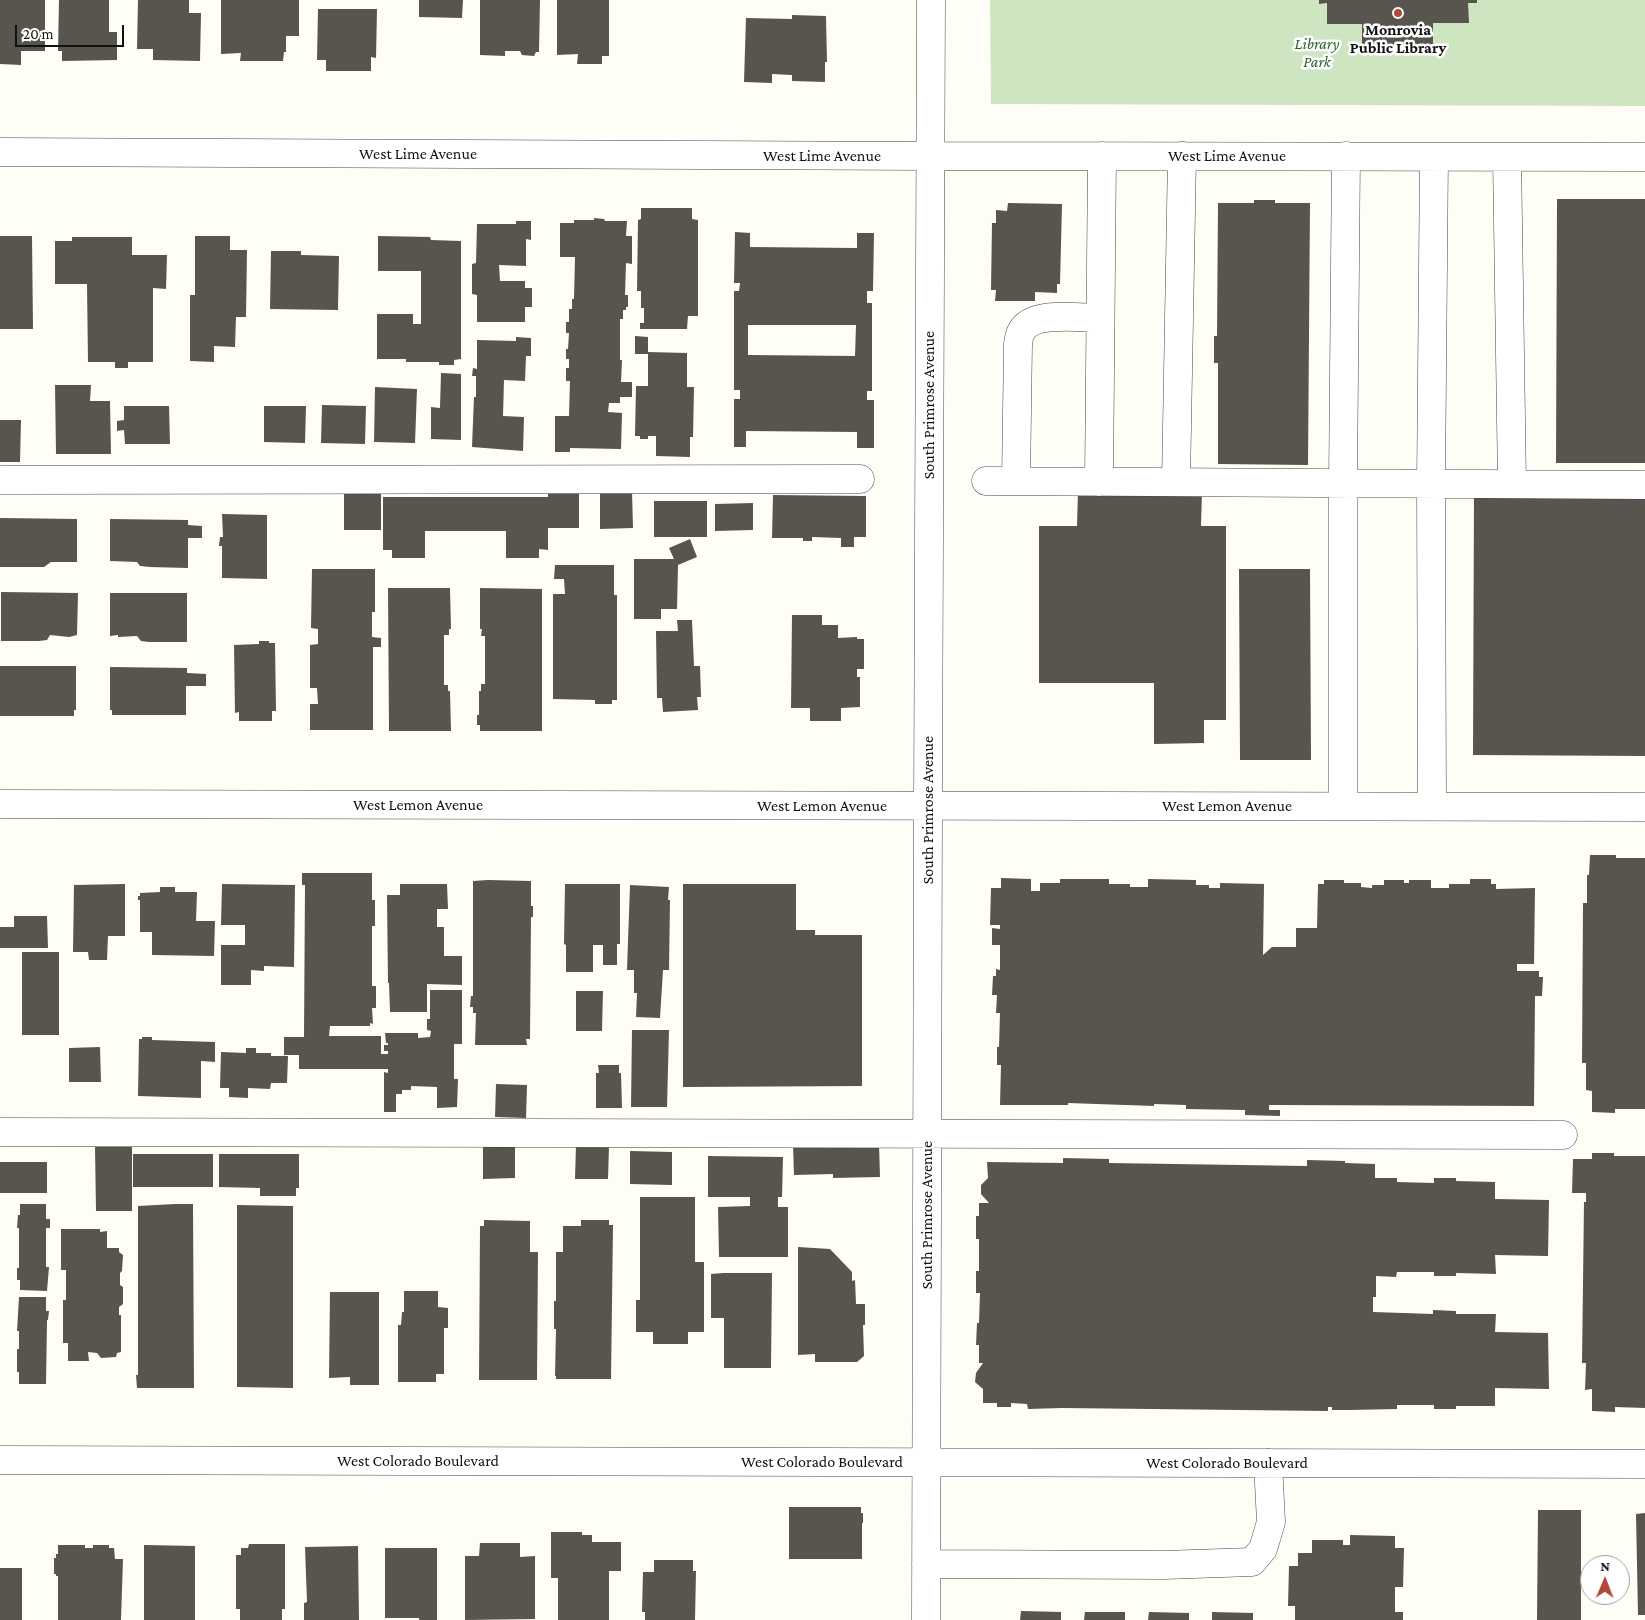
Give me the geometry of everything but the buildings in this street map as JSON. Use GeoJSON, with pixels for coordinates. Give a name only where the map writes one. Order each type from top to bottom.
{"type":"FeatureCollection","features":[{"type":"Feature","properties":{"kind":"street","name":"South Primrose Avenue"},"geometry":{"type":"LineString","coordinates":[[926,1620],[931,0]]}},
{"type":"Feature","properties":{"kind":"street","name":"West Lime Avenue"},"geometry":{"type":"LineString","coordinates":[[0,152],[1645,157]]}},
{"type":"Feature","properties":{"kind":"street"},"geometry":{"type":"LineString","coordinates":[[1099,482],[1102,156]]}},
{"type":"Feature","properties":{"kind":"street"},"geometry":{"type":"LineString","coordinates":[[1176,482],[1182,156]]}},
{"type":"Feature","properties":{"kind":"street"},"geometry":{"type":"LineString","coordinates":[[1343,806],[1346,156]]}},
{"type":"Feature","properties":{"kind":"street"},"geometry":{"type":"LineString","coordinates":[[1432,806],[1431,483],[1434,157]]}},
{"type":"Feature","properties":{"kind":"street"},"geometry":{"type":"LineString","coordinates":[[1507,157],[1512,484]]}},
{"type":"Feature","properties":{"kind":"street"},"geometry":{"type":"LineString","coordinates":[[1016,481],[1018,344],[1021,332],[1029,323],[1042,317],[1100,318]]}},
{"type":"Feature","properties":{"kind":"street"},"geometry":{"type":"LineString","coordinates":[[0,480],[860,479]]}},
{"type":"Feature","properties":{"kind":"street"},"geometry":{"type":"LineString","coordinates":[[986,481],[1645,485]]}},
{"type":"Feature","properties":{"kind":"street","name":"West Lemon Avenue"},"geometry":{"type":"LineString","coordinates":[[0,804],[1645,806]]}},
{"type":"Feature","properties":{"kind":"street"},"geometry":{"type":"LineString","coordinates":[[0,1132],[1563,1135]]}},
{"type":"Feature","properties":{"kind":"street","name":"West Colorado Boulevard"},"geometry":{"type":"LineString","coordinates":[[0,1460],[1645,1464]]}},
{"type":"Feature","properties":{"kind":"street"},"geometry":{"type":"LineString","coordinates":[[926,1564],[1164,1566],[1252,1562],[1263,1549],[1271,1522],[1268,1463]]}},
{"type":"Feature","properties":{"kind":"green space","name":"Library Park"},"geometry":{"type":"Polygon","coordinates":[[[990,0],[1645,0],[1645,106],[991,104],[990,0]]]}},
{"type":"Feature","properties":{"kind":"place","name":"Monrovia Public Library"},"geometry":{"type":"Point","coordinates":[1398,13]}}]}
